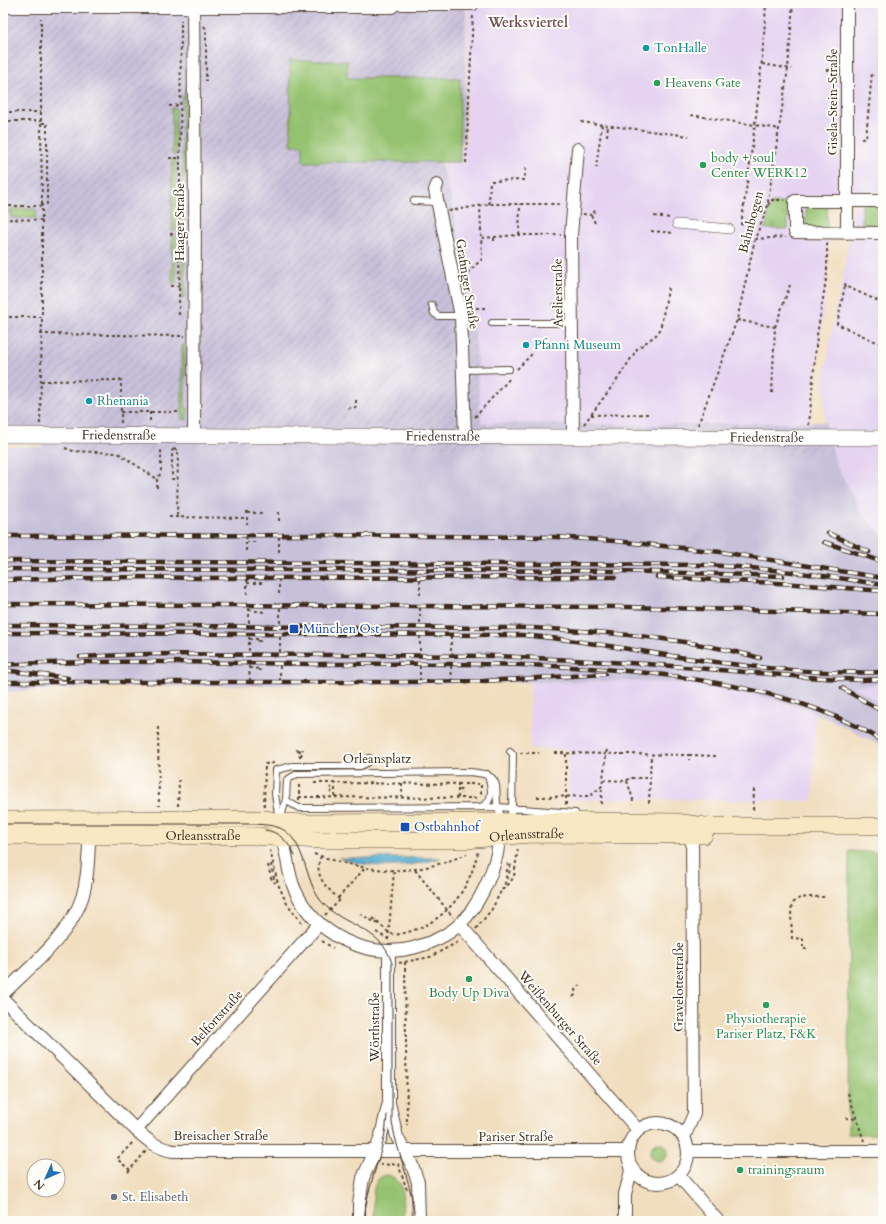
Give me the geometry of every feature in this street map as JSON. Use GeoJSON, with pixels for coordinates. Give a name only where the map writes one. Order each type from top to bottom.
{"type":"FeatureCollection","features":[{"type":"Feature","properties":{"kind":"main road","name":"Orleansstraße"},"geometry":{"type":"LineString","coordinates":[[504,819],[521,840],[692,830],[883,836]]}},
{"type":"Feature","properties":{"kind":"main road","name":"Orleansstraße"},"geometry":{"type":"LineString","coordinates":[[3,820],[92,825],[504,819],[675,822],[692,830],[713,826],[883,826]]}},
{"type":"Feature","properties":{"kind":"main road","name":"Orleansstraße"},"geometry":{"type":"LineString","coordinates":[[3,836],[92,825]]}},
{"type":"Feature","properties":{"kind":"street","name":"Gisela-Stein-Straße"},"geometry":{"type":"LineString","coordinates":[[846,233],[847,3]]}},
{"type":"Feature","properties":{"kind":"street"},"geometry":{"type":"LineString","coordinates":[[3,7],[52,5],[392,5]]}},
{"type":"Feature","properties":{"kind":"street","name":"Haager Straße"},"geometry":{"type":"LineString","coordinates":[[189,6],[195,214],[194,436]]}},
{"type":"Feature","properties":{"kind":"street","name":"Atelierstraße"},"geometry":{"type":"LineString","coordinates":[[573,438],[573,306],[571,236],[572,204],[578,149]]}},
{"type":"Feature","properties":{"kind":"street","name":"Grafinger Straße"},"geometry":{"type":"LineString","coordinates":[[437,185],[435,190],[464,312],[463,370],[466,437]]}},
{"type":"Feature","properties":{"kind":"street"},"geometry":{"type":"LineString","coordinates":[[883,201],[795,201],[795,232],[883,233]]}},
{"type":"Feature","properties":{"kind":"street"},"geometry":{"type":"LineString","coordinates":[[675,221],[729,229]]}},
{"type":"Feature","properties":{"kind":"street","name":"Friedenstraße"},"geometry":{"type":"LineString","coordinates":[[3,435],[883,438]]}},
{"type":"Feature","properties":{"kind":"street","name":"Orleansplatz"},"geometry":{"type":"LineString","coordinates":[[273,823],[295,891],[305,907],[319,924],[342,940],[358,947],[388,949],[400,952],[422,946],[460,925],[475,905],[485,885],[496,855],[504,819]]}},
{"type":"Feature","properties":{"kind":"street"},"geometry":{"type":"LineString","coordinates":[[3,994],[50,946],[68,924],[78,908],[86,881],[92,825]]}},
{"type":"Feature","properties":{"kind":"street","name":"Gravelottestraße"},"geometry":{"type":"LineString","coordinates":[[684,1137],[694,1114],[692,830]]}},
{"type":"Feature","properties":{"kind":"street","name":"Belfortstraße"},"geometry":{"type":"LineString","coordinates":[[135,1135],[319,924]]}},
{"type":"Feature","properties":{"kind":"street","name":"Weißenburger Straße"},"geometry":{"type":"LineString","coordinates":[[460,925],[638,1130]]}},
{"type":"Feature","properties":{"kind":"street","name":"Wörthstraße"},"geometry":{"type":"LineString","coordinates":[[388,949],[389,1103],[397,1137],[412,1165],[418,1182],[419,1221]]}},
{"type":"Feature","properties":{"kind":"street","name":"Breisacher Straße"},"geometry":{"type":"LineString","coordinates":[[3,999],[135,1135],[162,1149],[173,1152],[403,1150]]}},
{"type":"Feature","properties":{"kind":"street","name":"Wörthstraße"},"geometry":{"type":"LineString","coordinates":[[358,1221],[363,1178],[376,1150],[389,1103]]}},
{"type":"Feature","properties":{"kind":"street"},"geometry":{"type":"LineString","coordinates":[[647,1124],[668,1124],[677,1129],[684,1137],[688,1151],[687,1160],[678,1175],[670,1180],[653,1182],[637,1174],[632,1167],[628,1151],[631,1140],[638,1130],[647,1124]]}},
{"type":"Feature","properties":{"kind":"street","name":"Pariser Straße"},"geometry":{"type":"LineString","coordinates":[[403,1150],[628,1151]]}},
{"type":"Feature","properties":{"kind":"street"},"geometry":{"type":"LineString","coordinates":[[688,1151],[883,1151]]}},
{"type":"Feature","properties":{"kind":"street"},"geometry":{"type":"LineString","coordinates":[[625,1221],[625,1194],[632,1167]]}},
{"type":"Feature","properties":{"kind":"street"},"geometry":{"type":"LineString","coordinates":[[678,1175],[718,1221]]}},
{"type":"Feature","properties":{"kind":"lane"},"geometry":{"type":"LineString","coordinates":[[392,5],[474,7]]}},
{"type":"Feature","properties":{"kind":"lane"},"geometry":{"type":"LineString","coordinates":[[414,200],[439,207]]}},
{"type":"Feature","properties":{"kind":"lane"},"geometry":{"type":"LineString","coordinates":[[432,305],[434,313],[438,316],[464,312]]}},
{"type":"Feature","properties":{"kind":"lane"},"geometry":{"type":"LineString","coordinates":[[556,306],[573,306]]}},
{"type":"Feature","properties":{"kind":"lane"},"geometry":{"type":"LineString","coordinates":[[492,323],[573,323]]}},
{"type":"Feature","properties":{"kind":"lane"},"geometry":{"type":"LineString","coordinates":[[463,370],[509,369]]}},
{"type":"Feature","properties":{"kind":"lane","name":"Orleansplatz"},"geometry":{"type":"LineString","coordinates":[[504,819],[513,752]]}},
{"type":"Feature","properties":{"kind":"lane","name":"Orleansplatz"},"geometry":{"type":"LineString","coordinates":[[273,823],[276,770],[293,766],[362,766],[368,762],[370,758]]}},
{"type":"Feature","properties":{"kind":"lane","name":"Orleansplatz"},"geometry":{"type":"LineString","coordinates":[[273,823],[286,799],[288,780],[297,774],[467,772],[487,774],[493,778],[497,784],[504,819]]}},
{"type":"Feature","properties":{"kind":"lane"},"geometry":{"type":"LineString","coordinates":[[286,799],[298,807],[479,807],[487,804],[490,799],[490,781],[487,774]]}},
{"type":"Feature","properties":{"kind":"lane","name":"Orleansstraße"},"geometry":{"type":"LineString","coordinates":[[273,823],[298,807]]}},
{"type":"Feature","properties":{"kind":"lane"},"geometry":{"type":"LineString","coordinates":[[479,807],[504,819]]}},
{"type":"Feature","properties":{"kind":"lane"},"geometry":{"type":"LineString","coordinates":[[3,827],[92,825]]}},
{"type":"Feature","properties":{"kind":"lane"},"geometry":{"type":"LineString","coordinates":[[692,830],[883,832]]}},
{"type":"Feature","properties":{"kind":"path","name":"Bahnbogen"},"geometry":{"type":"LineString","coordinates":[[741,225],[756,125],[766,3]]}},
{"type":"Feature","properties":{"kind":"path","name":"Bahnbogen"},"geometry":{"type":"LineString","coordinates":[[694,438],[737,320],[755,239],[766,208],[780,129],[788,69],[793,3]]}},
{"type":"Feature","properties":{"kind":"path"},"geometry":{"type":"LineString","coordinates":[[179,315],[180,105],[189,6]]}},
{"type":"Feature","properties":{"kind":"path"},"geometry":{"type":"LineString","coordinates":[[466,163],[474,7]]}},
{"type":"Feature","properties":{"kind":"path"},"geometry":{"type":"LineString","coordinates":[[40,435],[40,334],[42,317],[41,15]]}},
{"type":"Feature","properties":{"kind":"path"},"geometry":{"type":"LineString","coordinates":[[762,64],[792,69]]}},
{"type":"Feature","properties":{"kind":"path"},"geometry":{"type":"LineString","coordinates":[[861,139],[866,138],[872,72]]}},
{"type":"Feature","properties":{"kind":"path"},"geometry":{"type":"LineString","coordinates":[[169,106],[180,105]]}},
{"type":"Feature","properties":{"kind":"path"},"geometry":{"type":"LineString","coordinates":[[3,112],[41,112]]}},
{"type":"Feature","properties":{"kind":"path"},"geometry":{"type":"LineString","coordinates":[[691,115],[780,129]]}},
{"type":"Feature","properties":{"kind":"path"},"geometry":{"type":"LineString","coordinates":[[3,122],[47,123],[47,204],[3,206]]}},
{"type":"Feature","properties":{"kind":"path"},"geometry":{"type":"LineString","coordinates":[[581,122],[689,136]]}},
{"type":"Feature","properties":{"kind":"path"},"geometry":{"type":"LineString","coordinates":[[598,167],[596,167],[602,125]]}},
{"type":"Feature","properties":{"kind":"path"},"geometry":{"type":"LineString","coordinates":[[607,136],[608,125]]}},
{"type":"Feature","properties":{"kind":"path"},"geometry":{"type":"LineString","coordinates":[[169,158],[180,158]]}},
{"type":"Feature","properties":{"kind":"path"},"geometry":{"type":"LineString","coordinates":[[489,204],[490,181],[524,180],[526,168]]}},
{"type":"Feature","properties":{"kind":"path"},"geometry":{"type":"LineString","coordinates":[[729,229],[741,225],[766,208],[771,200],[795,201]]}},
{"type":"Feature","properties":{"kind":"path"},"geometry":{"type":"LineString","coordinates":[[439,207],[489,204],[572,204]]}},
{"type":"Feature","properties":{"kind":"path"},"geometry":{"type":"LineString","coordinates":[[519,235],[520,204]]}},
{"type":"Feature","properties":{"kind":"path"},"geometry":{"type":"LineString","coordinates":[[463,278],[482,259],[480,205]]}},
{"type":"Feature","properties":{"kind":"path"},"geometry":{"type":"LineString","coordinates":[[591,215],[598,209]]}},
{"type":"Feature","properties":{"kind":"path"},"geometry":{"type":"LineString","coordinates":[[587,214],[591,215],[595,223]]}},
{"type":"Feature","properties":{"kind":"path"},"geometry":{"type":"LineString","coordinates":[[654,216],[675,221]]}},
{"type":"Feature","properties":{"kind":"path"},"geometry":{"type":"LineString","coordinates":[[3,219],[42,220]]}},
{"type":"Feature","properties":{"kind":"path"},"geometry":{"type":"LineString","coordinates":[[651,231],[676,234]]}},
{"type":"Feature","properties":{"kind":"path"},"geometry":{"type":"LineString","coordinates":[[755,239],[789,237],[795,232]]}},
{"type":"Feature","properties":{"kind":"path"},"geometry":{"type":"LineString","coordinates":[[808,438],[817,335],[827,274],[827,232]]}},
{"type":"Feature","properties":{"kind":"path"},"geometry":{"type":"LineString","coordinates":[[170,234],[180,234]]}},
{"type":"Feature","properties":{"kind":"path"},"geometry":{"type":"LineString","coordinates":[[482,238],[519,235],[571,236]]}},
{"type":"Feature","properties":{"kind":"path"},"geometry":{"type":"LineString","coordinates":[[494,238],[494,244]]}},
{"type":"Feature","properties":{"kind":"path"},"geometry":{"type":"LineString","coordinates":[[846,280],[837,324],[883,345]]}},
{"type":"Feature","properties":{"kind":"path"},"geometry":{"type":"LineString","coordinates":[[573,438],[619,377],[637,349],[648,339],[656,335],[660,330],[669,285]]}},
{"type":"Feature","properties":{"kind":"path"},"geometry":{"type":"LineString","coordinates":[[772,393],[775,327],[790,285]]}},
{"type":"Feature","properties":{"kind":"path"},"geometry":{"type":"LineString","coordinates":[[170,286],[180,286]]}},
{"type":"Feature","properties":{"kind":"path"},"geometry":{"type":"LineString","coordinates":[[845,286],[883,303]]}},
{"type":"Feature","properties":{"kind":"path"},"geometry":{"type":"LineString","coordinates":[[464,312],[487,308]]}},
{"type":"Feature","properties":{"kind":"path"},"geometry":{"type":"LineString","coordinates":[[3,317],[42,317]]}},
{"type":"Feature","properties":{"kind":"path"},"geometry":{"type":"LineString","coordinates":[[737,320],[775,327]]}},
{"type":"Feature","properties":{"kind":"path"},"geometry":{"type":"LineString","coordinates":[[40,334],[194,336]]}},
{"type":"Feature","properties":{"kind":"path"},"geometry":{"type":"LineString","coordinates":[[474,418],[533,352]]}},
{"type":"Feature","properties":{"kind":"path"},"geometry":{"type":"LineString","coordinates":[[40,381],[121,380],[121,436]]}},
{"type":"Feature","properties":{"kind":"path"},"geometry":{"type":"LineString","coordinates":[[348,408],[356,407],[356,400]]}},
{"type":"Feature","properties":{"kind":"path"},"geometry":{"type":"LineString","coordinates":[[121,412],[178,412]]}},
{"type":"Feature","properties":{"kind":"path"},"geometry":{"type":"LineString","coordinates":[[591,415],[651,414]]}},
{"type":"Feature","properties":{"kind":"path"},"geometry":{"type":"LineString","coordinates":[[158,488],[157,479],[161,473],[161,446]]}},
{"type":"Feature","properties":{"kind":"path"},"geometry":{"type":"LineString","coordinates":[[174,448],[178,451],[178,517]]}},
{"type":"Feature","properties":{"kind":"path"},"geometry":{"type":"LineString","coordinates":[[66,449],[73,451],[118,453],[157,479]]}},
{"type":"Feature","properties":{"kind":"path"},"geometry":{"type":"LineString","coordinates":[[172,451],[172,479],[178,479]]}},
{"type":"Feature","properties":{"kind":"path"},"geometry":{"type":"LineString","coordinates":[[247,524],[247,512],[261,513],[258,515]]}},
{"type":"Feature","properties":{"kind":"path"},"geometry":{"type":"LineString","coordinates":[[279,512],[279,524]]}},
{"type":"Feature","properties":{"kind":"path"},"geometry":{"type":"LineString","coordinates":[[169,517],[247,518]]}},
{"type":"Feature","properties":{"kind":"path"},"geometry":{"type":"LineString","coordinates":[[246,537],[246,551]]}},
{"type":"Feature","properties":{"kind":"path"},"geometry":{"type":"LineString","coordinates":[[279,537],[279,552]]}},
{"type":"Feature","properties":{"kind":"path"},"geometry":{"type":"LineString","coordinates":[[246,542],[256,542]]}},
{"type":"Feature","properties":{"kind":"path"},"geometry":{"type":"LineString","coordinates":[[247,579],[247,595]]}},
{"type":"Feature","properties":{"kind":"path"},"geometry":{"type":"LineString","coordinates":[[279,579],[279,596]]}},
{"type":"Feature","properties":{"kind":"path"},"geometry":{"type":"LineString","coordinates":[[420,580],[420,596]]}},
{"type":"Feature","properties":{"kind":"path"},"geometry":{"type":"LineString","coordinates":[[247,583],[264,583]]}},
{"type":"Feature","properties":{"kind":"path"},"geometry":{"type":"LineString","coordinates":[[280,608],[280,624]]}},
{"type":"Feature","properties":{"kind":"path"},"geometry":{"type":"LineString","coordinates":[[420,608],[420,624]]}},
{"type":"Feature","properties":{"kind":"path"},"geometry":{"type":"LineString","coordinates":[[249,624],[249,609],[264,612]]}},
{"type":"Feature","properties":{"kind":"path"},"geometry":{"type":"LineString","coordinates":[[420,636],[420,652]]}},
{"type":"Feature","properties":{"kind":"path"},"geometry":{"type":"LineString","coordinates":[[450,636],[451,652]]}},
{"type":"Feature","properties":{"kind":"path"},"geometry":{"type":"LineString","coordinates":[[280,637],[280,652]]}},
{"type":"Feature","properties":{"kind":"path"},"geometry":{"type":"LineString","coordinates":[[249,651],[249,638],[260,639],[260,641],[257,641]]}},
{"type":"Feature","properties":{"kind":"path"},"geometry":{"type":"LineString","coordinates":[[280,666],[280,680]]}},
{"type":"Feature","properties":{"kind":"path"},"geometry":{"type":"LineString","coordinates":[[420,666],[420,680]]}},
{"type":"Feature","properties":{"kind":"path"},"geometry":{"type":"LineString","coordinates":[[451,666],[452,680]]}},
{"type":"Feature","properties":{"kind":"path"},"geometry":{"type":"LineString","coordinates":[[250,680],[249,667],[260,668],[260,670],[258,670]]}},
{"type":"Feature","properties":{"kind":"path"},"geometry":{"type":"LineString","coordinates":[[158,727],[159,811]]}},
{"type":"Feature","properties":{"kind":"path"},"geometry":{"type":"LineString","coordinates":[[601,804],[607,748]]}},
{"type":"Feature","properties":{"kind":"path"},"geometry":{"type":"LineString","coordinates":[[297,749],[300,760],[302,749]]}},
{"type":"Feature","properties":{"kind":"path"},"geometry":{"type":"LineString","coordinates":[[513,752],[539,753]]}},
{"type":"Feature","properties":{"kind":"path"},"geometry":{"type":"LineString","coordinates":[[555,753],[715,756],[715,760]]}},
{"type":"Feature","properties":{"kind":"path"},"geometry":{"type":"LineString","coordinates":[[566,754],[566,805]]}},
{"type":"Feature","properties":{"kind":"path"},"geometry":{"type":"LineString","coordinates":[[649,803],[651,755]]}},
{"type":"Feature","properties":{"kind":"path"},"geometry":{"type":"LineString","coordinates":[[689,755],[689,760]]}},
{"type":"Feature","properties":{"kind":"path"},"geometry":{"type":"LineString","coordinates":[[603,780],[627,781],[629,778],[650,778]]}},
{"type":"Feature","properties":{"kind":"path"},"geometry":{"type":"LineString","coordinates":[[178,811],[179,780]]}},
{"type":"Feature","properties":{"kind":"path"},"geometry":{"type":"LineString","coordinates":[[627,781],[633,799],[632,804]]}},
{"type":"Feature","properties":{"kind":"path"},"geometry":{"type":"LineString","coordinates":[[299,783],[306,783]]}},
{"type":"Feature","properties":{"kind":"path"},"geometry":{"type":"LineString","coordinates":[[299,797],[481,798],[481,784],[314,783]]}},
{"type":"Feature","properties":{"kind":"path"},"geometry":{"type":"LineString","coordinates":[[332,791],[335,783]]}},
{"type":"Feature","properties":{"kind":"path"},"geometry":{"type":"LineString","coordinates":[[402,783],[402,798]]}},
{"type":"Feature","properties":{"kind":"path"},"geometry":{"type":"LineString","coordinates":[[458,784],[460,791],[458,798]]}},
{"type":"Feature","properties":{"kind":"path"},"geometry":{"type":"LineString","coordinates":[[537,797],[590,796],[602,786]]}},
{"type":"Feature","properties":{"kind":"path"},"geometry":{"type":"LineString","coordinates":[[330,787],[335,797]]}},
{"type":"Feature","properties":{"kind":"path"},"geometry":{"type":"LineString","coordinates":[[753,810],[754,790]]}},
{"type":"Feature","properties":{"kind":"path"},"geometry":{"type":"LineString","coordinates":[[265,794],[273,823],[270,849],[278,884],[286,902],[302,923]]}},
{"type":"Feature","properties":{"kind":"path"},"geometry":{"type":"LineString","coordinates":[[506,878],[506,874],[510,862],[506,878],[501,891],[510,883],[514,876],[521,840]]}},
{"type":"Feature","properties":{"kind":"path"},"geometry":{"type":"LineString","coordinates":[[882,846],[883,992]]}},
{"type":"Feature","properties":{"kind":"path"},"geometry":{"type":"LineString","coordinates":[[310,853],[365,868],[394,871],[415,870],[445,863],[479,848],[474,868],[457,900],[448,910],[432,923],[395,935],[389,933],[372,919],[360,914]]}},
{"type":"Feature","properties":{"kind":"path"},"geometry":{"type":"LineString","coordinates":[[321,856],[317,865],[318,873],[322,882],[340,899]]}},
{"type":"Feature","properties":{"kind":"path"},"geometry":{"type":"LineString","coordinates":[[268,865],[270,878],[274,883],[271,864]]}},
{"type":"Feature","properties":{"kind":"path"},"geometry":{"type":"LineString","coordinates":[[319,924],[326,913],[340,899],[365,868]]}},
{"type":"Feature","properties":{"kind":"path"},"geometry":{"type":"LineString","coordinates":[[415,870],[460,925]]}},
{"type":"Feature","properties":{"kind":"path"},"geometry":{"type":"LineString","coordinates":[[388,949],[394,871]]}},
{"type":"Feature","properties":{"kind":"path"},"geometry":{"type":"LineString","coordinates":[[807,949],[803,948],[803,939],[792,938],[792,905],[795,900],[802,897],[827,897]]}},
{"type":"Feature","properties":{"kind":"path"},"geometry":{"type":"LineString","coordinates":[[376,932],[388,939]]}},
{"type":"Feature","properties":{"kind":"path"},"geometry":{"type":"LineString","coordinates":[[403,1150],[407,1139],[406,962]]}},
{"type":"Feature","properties":{"kind":"path"},"geometry":{"type":"LineString","coordinates":[[573,997],[575,995],[575,990],[582,983]]}},
{"type":"Feature","properties":{"kind":"path"},"geometry":{"type":"LineString","coordinates":[[848,1094],[867,1151]]}},
{"type":"Feature","properties":{"kind":"path"},"geometry":{"type":"LineString","coordinates":[[883,1110],[883,1151]]}},
{"type":"Feature","properties":{"kind":"path"},"geometry":{"type":"LineString","coordinates":[[846,1118],[856,1119]]}},
{"type":"Feature","properties":{"kind":"path"},"geometry":{"type":"LineString","coordinates":[[135,1135],[117,1159],[129,1171],[139,1160]]}},
{"type":"Feature","properties":{"kind":"path"},"geometry":{"type":"LineString","coordinates":[[381,1164],[398,1164],[408,1194]]}},
{"type":"Feature","properties":{"kind":"shaded area"},"geometry":{"type":"Polygon","coordinates":[[[3,3],[466,3],[465,142],[439,157],[451,198],[474,321],[481,423],[652,425],[825,422],[833,452],[165,446],[165,481],[152,481],[118,457],[71,455],[61,450],[42,447],[42,430],[3,429],[3,3]]]}},
{"type":"Feature","properties":{"kind":"shaded area"},"geometry":{"type":"Polygon","coordinates":[[[467,3],[883,3],[883,192],[828,194],[828,276],[810,423],[652,425],[481,423],[474,321],[451,198],[442,162],[346,161],[460,147],[467,143],[467,3]]]}},
{"type":"Feature","properties":{"kind":"shaded area"},"geometry":{"type":"Polygon","coordinates":[[[854,205],[883,206],[883,536],[863,515],[836,465],[825,422],[824,379],[836,307],[843,276],[854,205]]]}},
{"type":"Feature","properties":{"kind":"shaded area"},"geometry":{"type":"Polygon","coordinates":[[[3,446],[42,447],[61,450],[71,455],[118,457],[152,481],[165,480],[165,446],[833,452],[836,465],[863,515],[883,536],[883,684],[854,686],[883,706],[883,747],[833,721],[801,707],[746,693],[695,684],[630,681],[530,682],[114,687],[3,692],[3,446]]]}},
{"type":"Feature","properties":{"kind":"shaded area"},"geometry":{"type":"Polygon","coordinates":[[[630,681],[695,684],[746,693],[815,713],[813,801],[633,799],[568,800],[568,749],[530,749],[530,682],[630,681]]]}},
{"type":"Feature","properties":{"kind":"shaded area"},"geometry":{"type":"Polygon","coordinates":[[[883,684],[883,706],[853,686],[883,684]]]}},
{"type":"Feature","properties":{"kind":"green space"},"geometry":{"type":"Polygon","coordinates":[[[290,61],[347,61],[347,78],[460,78],[460,162],[303,162],[303,145],[291,145],[290,61]]]}},
{"type":"Feature","properties":{"kind":"green space"},"geometry":{"type":"Polygon","coordinates":[[[186,86],[185,296],[182,299],[182,100],[186,86]]]}},
{"type":"Feature","properties":{"kind":"green space"},"geometry":{"type":"Polygon","coordinates":[[[172,108],[176,108],[176,155],[172,155],[172,108]]]}},
{"type":"Feature","properties":{"kind":"green space"},"geometry":{"type":"Polygon","coordinates":[[[172,160],[176,160],[176,231],[172,231],[172,160]]]}},
{"type":"Feature","properties":{"kind":"green space"},"geometry":{"type":"Polygon","coordinates":[[[771,203],[788,203],[788,229],[765,229],[771,203]]]}},
{"type":"Feature","properties":{"kind":"green space"},"geometry":{"type":"Polygon","coordinates":[[[806,203],[827,203],[827,230],[806,229],[806,203]]]}},
{"type":"Feature","properties":{"kind":"green space"},"geometry":{"type":"Polygon","coordinates":[[[862,204],[883,204],[883,230],[862,230],[862,204]]]}},
{"type":"Feature","properties":{"kind":"green space"},"geometry":{"type":"Polygon","coordinates":[[[11,209],[36,209],[36,218],[11,218],[11,209]]]}},
{"type":"Feature","properties":{"kind":"green space"},"geometry":{"type":"Polygon","coordinates":[[[172,236],[176,236],[176,283],[172,283],[172,236]]]}},
{"type":"Feature","properties":{"kind":"green space"},"geometry":{"type":"Polygon","coordinates":[[[182,345],[185,345],[185,407],[188,408],[187,420],[182,419],[182,345]]]}},
{"type":"Feature","properties":{"kind":"green space"},"geometry":{"type":"Polygon","coordinates":[[[849,851],[883,852],[883,1134],[848,1134],[849,851]]]}},
{"type":"Feature","properties":{"kind":"green space"},"geometry":{"type":"Polygon","coordinates":[[[659,1143],[665,1146],[668,1152],[665,1158],[659,1161],[653,1158],[650,1152],[653,1146],[659,1143]]]}},
{"type":"Feature","properties":{"kind":"green space"},"geometry":{"type":"Polygon","coordinates":[[[387,1175],[394,1177],[401,1187],[403,1200],[402,1221],[374,1221],[373,1193],[377,1181],[381,1177],[387,1175]]]}},
{"type":"Feature","properties":{"kind":"water"},"geometry":{"type":"Polygon","coordinates":[[[339,858],[440,858],[427,862],[402,866],[378,866],[352,862],[339,858]]]}},
{"type":"Feature","properties":{"kind":"tram line"},"geometry":{"type":"LineString","coordinates":[[3,824],[256,824],[277,827],[289,834],[300,851],[315,892],[321,901],[330,910],[371,934],[379,941],[392,963],[392,1123],[414,1208],[415,1221]]}},
{"type":"Feature","properties":{"kind":"tram line"},"geometry":{"type":"LineString","coordinates":[[265,830],[275,833],[283,839],[295,856]]}},
{"type":"Feature","properties":{"kind":"tram line"},"geometry":{"type":"LineString","coordinates":[[364,1221],[368,1194],[383,1142],[387,1115]]}},
{"type":"Feature","properties":{"kind":"railway"},"geometry":{"type":"LineString","coordinates":[[828,533],[869,552]]}},
{"type":"Feature","properties":{"kind":"railway"},"geometry":{"type":"LineString","coordinates":[[3,536],[318,535],[556,537],[615,541],[721,552],[883,578]]}},
{"type":"Feature","properties":{"kind":"railway"},"geometry":{"type":"LineString","coordinates":[[824,542],[883,562]]}},
{"type":"Feature","properties":{"kind":"railway"},"geometry":{"type":"LineString","coordinates":[[3,561],[707,565],[795,572],[883,585]]}},
{"type":"Feature","properties":{"kind":"railway"},"geometry":{"type":"LineString","coordinates":[[3,569],[619,571],[783,576]]}},
{"type":"Feature","properties":{"kind":"railway"},"geometry":{"type":"LineString","coordinates":[[3,580],[136,577],[615,577]]}},
{"type":"Feature","properties":{"kind":"railway"},"geometry":{"type":"LineString","coordinates":[[657,577],[796,584],[883,591]]}},
{"type":"Feature","properties":{"kind":"railway"},"geometry":{"type":"LineString","coordinates":[[3,604],[628,607],[883,614]]}},
{"type":"Feature","properties":{"kind":"railway"},"geometry":{"type":"LineString","coordinates":[[3,625],[533,628],[648,637],[704,645],[760,658]]}},
{"type":"Feature","properties":{"kind":"railway"},"geometry":{"type":"LineString","coordinates":[[3,633],[522,635],[578,641],[672,656],[777,669],[857,673],[883,672]]}},
{"type":"Feature","properties":{"kind":"railway"},"geometry":{"type":"LineString","coordinates":[[80,657],[147,654],[498,656],[647,664],[806,677],[862,680],[883,679]]}},
{"type":"Feature","properties":{"kind":"railway"},"geometry":{"type":"LineString","coordinates":[[3,665],[80,662],[485,664],[614,670],[687,678],[774,696],[830,714],[857,726],[883,741]]}},
{"type":"Feature","properties":{"kind":"railway"},"geometry":{"type":"LineString","coordinates":[[3,670],[68,678]]}},
{"type":"Feature","properties":{"kind":"railway"},"geometry":{"type":"LineString","coordinates":[[3,682],[484,681],[605,674]]}},
{"type":"Feature","properties":{"kind":"railway"},"geometry":{"type":"LineString","coordinates":[[842,688],[883,712]]}},
{"type":"Feature","properties":{"kind":"place","name":"TonHalle"},"geometry":{"type":"Point","coordinates":[646,48]}},
{"type":"Feature","properties":{"kind":"place","name":"Heavens Gate"},"geometry":{"type":"Point","coordinates":[657,83]}},
{"type":"Feature","properties":{"kind":"place","name":"body + soul Center WERK12"},"geometry":{"type":"Point","coordinates":[703,165]}},
{"type":"Feature","properties":{"kind":"place","name":"Pfanni Museum"},"geometry":{"type":"Point","coordinates":[526,345]}},
{"type":"Feature","properties":{"kind":"place","name":"Rhenania"},"geometry":{"type":"Point","coordinates":[89,401]}},
{"type":"Feature","properties":{"kind":"place","name":"München Ost"},"geometry":{"type":"Point","coordinates":[294,629]}},
{"type":"Feature","properties":{"kind":"place","name":"Ostbahnhof"},"geometry":{"type":"Point","coordinates":[405,827]}},
{"type":"Feature","properties":{"kind":"place","name":"Body Up Diva"},"geometry":{"type":"Point","coordinates":[469,979]}},
{"type":"Feature","properties":{"kind":"place","name":"Physiotherapie Pariser Platz, F&K"},"geometry":{"type":"Point","coordinates":[766,1005]}},
{"type":"Feature","properties":{"kind":"place","name":"trainingsraum"},"geometry":{"type":"Point","coordinates":[740,1170]}},
{"type":"Feature","properties":{"kind":"place","name":"St. Elisabeth"},"geometry":{"type":"Point","coordinates":[114,1197]}},
{"type":"Feature","properties":{"kind":"district","name":"Werksviertel"},"geometry":{"type":"Point","coordinates":[528,22]}}]}
